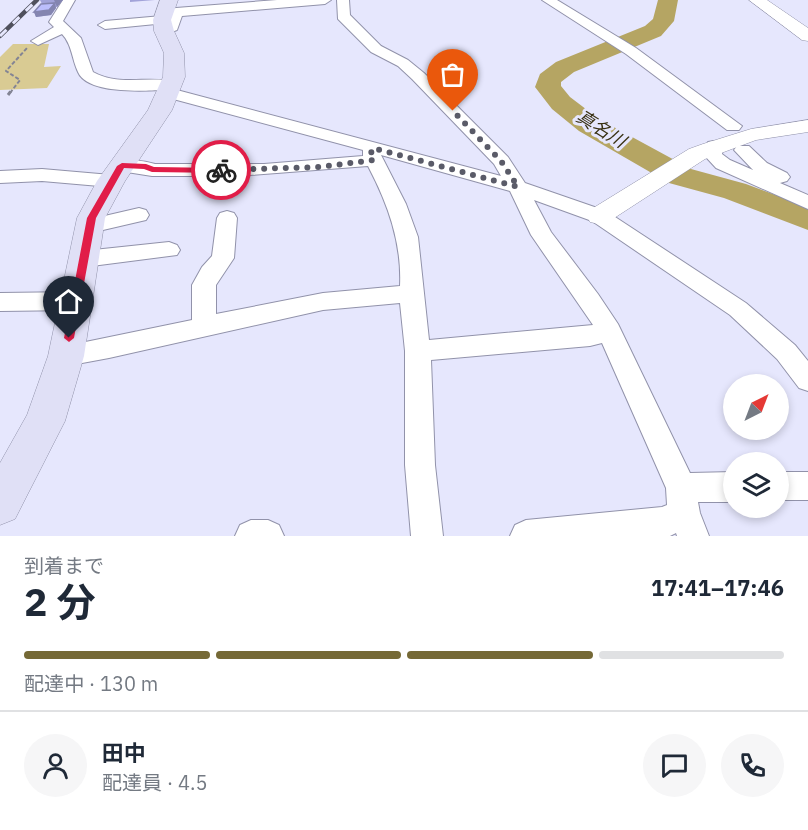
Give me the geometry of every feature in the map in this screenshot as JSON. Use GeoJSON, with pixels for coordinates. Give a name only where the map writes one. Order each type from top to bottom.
{"type":"FeatureCollection","features":[{"type":"Feature","properties":{"kind":"main road"},"geometry":{"type":"LineString","coordinates":[[0,504],[45,421],[66,356],[90,226],[116,173],[160,110],[174,78],[174,53],[165,17]]}},
{"type":"Feature","properties":{"kind":"street"},"geometry":{"type":"LineString","coordinates":[[69,0],[56,22],[74,38],[80,62],[86,74],[92,78],[112,84],[169,89],[313,130],[374,154],[518,187],[599,216],[738,309],[786,352],[808,380]]}},
{"type":"Feature","properties":{"kind":"street"},"geometry":{"type":"LineString","coordinates":[[105,25],[165,17],[171,27],[176,12],[318,0]]}},
{"type":"Feature","properties":{"kind":"street"},"geometry":{"type":"LineString","coordinates":[[343,0],[343,16],[349,23],[375,49],[403,63],[418,76],[501,161],[518,187],[542,235],[590,300],[609,332],[686,512]]}},
{"type":"Feature","properties":{"kind":"street"},"geometry":{"type":"LineString","coordinates":[[548,0],[631,51],[732,126]]}},
{"type":"Feature","properties":{"kind":"street"},"geometry":{"type":"LineString","coordinates":[[757,0],[808,36]]}},
{"type":"Feature","properties":{"kind":"street"},"geometry":{"type":"LineString","coordinates":[[38,40],[63,28]]}},
{"type":"Feature","properties":{"kind":"street"},"geometry":{"type":"LineString","coordinates":[[599,216],[705,150],[755,134],[808,126]]}},
{"type":"Feature","properties":{"kind":"street"},"geometry":{"type":"LineString","coordinates":[[705,150],[723,164],[808,203]]}},
{"type":"Feature","properties":{"kind":"street"},"geometry":{"type":"LineString","coordinates":[[743,150],[760,167],[808,191]]}},
{"type":"Feature","properties":{"kind":"street"},"geometry":{"type":"LineString","coordinates":[[0,177],[116,173],[146,166],[152,170],[320,167],[374,154]]}},
{"type":"Feature","properties":{"kind":"street"},"geometry":{"type":"LineString","coordinates":[[374,154],[406,229],[413,268],[411,294],[418,351],[420,465],[427,536]]}},
{"type":"Feature","properties":{"kind":"street"},"geometry":{"type":"LineString","coordinates":[[90,226],[140,215]]}},
{"type":"Feature","properties":{"kind":"street"},"geometry":{"type":"LineString","coordinates":[[206,327],[204,285],[210,273],[223,258],[228,218]]}},
{"type":"Feature","properties":{"kind":"street"},"geometry":{"type":"LineString","coordinates":[[84,259],[170,249]]}},
{"type":"Feature","properties":{"kind":"street"},"geometry":{"type":"LineString","coordinates":[[66,356],[109,350],[333,299],[411,294]]}},
{"type":"Feature","properties":{"kind":"street"},"geometry":{"type":"LineString","coordinates":[[0,302],[76,301]]}},
{"type":"Feature","properties":{"kind":"street"},"geometry":{"type":"LineString","coordinates":[[418,351],[590,336],[609,332]]}},
{"type":"Feature","properties":{"kind":"street"},"geometry":{"type":"LineString","coordinates":[[789,486],[808,486]]}},
{"type":"Feature","properties":{"kind":"street"},"geometry":{"type":"LineString","coordinates":[[526,536],[663,523],[723,493]]}},
{"type":"Feature","properties":{"kind":"street"},"geometry":{"type":"LineString","coordinates":[[251,536],[268,536]]}},
{"type":"Feature","properties":{"kind":"path"},"geometry":{"type":"LineString","coordinates":[[8,95],[20,80],[6,71],[22,52],[38,40]]}},
{"type":"Feature","properties":{"kind":"shaded area"},"geometry":{"type":"Polygon","coordinates":[[[13,44],[49,44],[44,67],[61,66],[47,88],[0,90],[0,57],[13,44]]]}},
{"type":"Feature","properties":{"kind":"building"},"geometry":{"type":"Polygon","coordinates":[[[55,3],[49,10],[34,12],[41,4],[55,3]]]}},
{"type":"Feature","properties":{"kind":"waterway","name":"真名川"},"geometry":{"type":"LineString","coordinates":[[668,0],[663,21],[653,31],[565,67],[549,79],[548,87],[561,103],[589,125],[680,176],[735,191],[808,219]]}},
{"type":"Feature","properties":{"kind":"railway"},"geometry":{"type":"LineString","coordinates":[[0,36],[37,0]]}},
{"type":"Feature","properties":{"kind":"way so far"},"geometry":{"type":"LineString","coordinates":[[221,170],[320,167],[374,160],[371,153],[373,148],[518,187],[501,161],[453,111]]}},
{"type":"Feature","properties":{"kind":"route"},"geometry":{"type":"LineString","coordinates":[[69,338],[91,218],[122,166],[146,166],[152,170],[221,170]]}}]}
